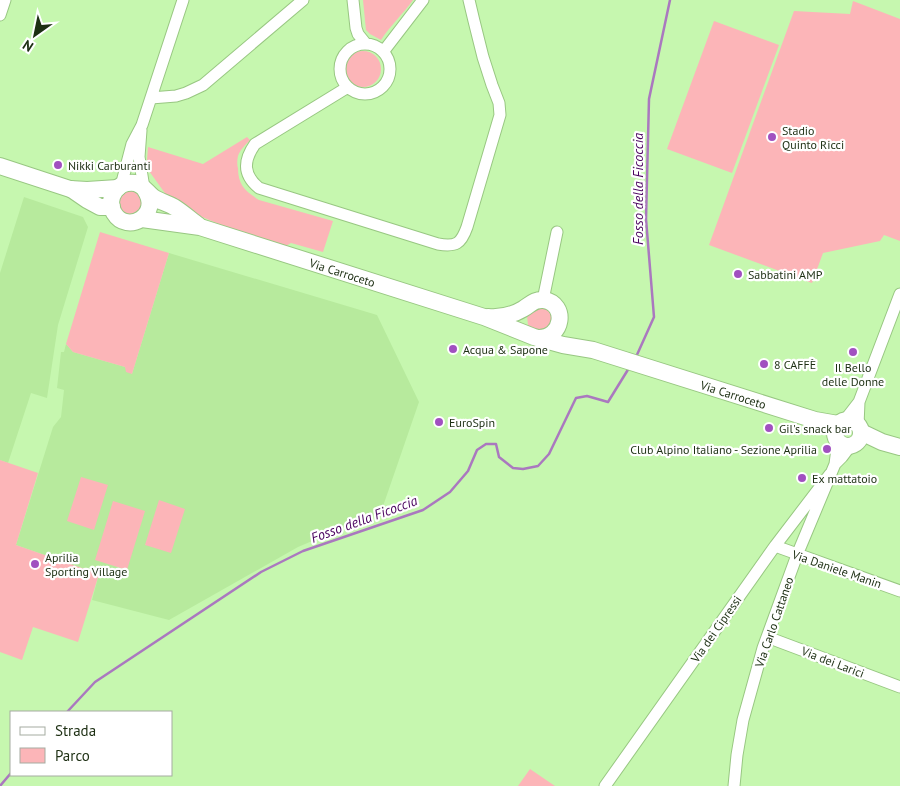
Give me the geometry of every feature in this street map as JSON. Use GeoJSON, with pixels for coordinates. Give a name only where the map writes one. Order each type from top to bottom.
{"type":"FeatureCollection","features":[{"type":"Feature","properties":{"kind":"street"},"geometry":{"type":"LineString","coordinates":[[0,16],[5,0]]}},
{"type":"Feature","properties":{"kind":"street"},"geometry":{"type":"LineString","coordinates":[[112,207],[112,198],[119,187],[132,144],[142,125],[183,0]]}},
{"type":"Feature","properties":{"kind":"street"},"geometry":{"type":"LineString","coordinates":[[151,98],[176,96],[203,85],[303,0]]}},
{"type":"Feature","properties":{"kind":"street"},"geometry":{"type":"LineString","coordinates":[[354,0],[356,28],[366,44]]}},
{"type":"Feature","properties":{"kind":"street"},"geometry":{"type":"LineString","coordinates":[[383,52],[423,0]]}},
{"type":"Feature","properties":{"kind":"street"},"geometry":{"type":"LineString","coordinates":[[348,87],[255,144],[249,152],[246,164],[252,182],[259,188],[438,244],[448,246],[456,243],[463,238],[467,227],[500,115],[499,102],[483,57],[469,0]]}},
{"type":"Feature","properties":{"kind":"street"},"geometry":{"type":"LineString","coordinates":[[348,50],[359,44],[366,44],[372,45],[383,52],[388,59],[390,67],[389,76],[379,89],[363,94],[355,92],[342,80],[340,64],[351,44],[356,28]]}},
{"type":"Feature","properties":{"kind":"street"},"geometry":{"type":"LineString","coordinates":[[142,125],[139,157],[144,189],[150,199],[150,207],[142,219]]}},
{"type":"Feature","properties":{"kind":"street","name":"Via Carroceto"},"geometry":{"type":"LineString","coordinates":[[0,166],[70,189],[100,207],[112,207],[117,216],[124,221],[135,222],[142,219],[200,227],[484,317],[534,337],[593,350],[815,420],[848,433],[900,447]]}},
{"type":"Feature","properties":{"kind":"street","name":"Via Carroceto"},"geometry":{"type":"LineString","coordinates":[[70,189],[87,190],[119,187],[124,184],[134,183],[140,185],[154,197],[174,207],[200,227]]}},
{"type":"Feature","properties":{"kind":"street"},"geometry":{"type":"LineString","coordinates":[[543,300],[557,232]]}},
{"type":"Feature","properties":{"kind":"street"},"geometry":{"type":"LineString","coordinates":[[848,433],[896,315],[900,294]]}},
{"type":"Feature","properties":{"kind":"street","name":"Via Carroceto"},"geometry":{"type":"LineString","coordinates":[[484,317],[505,316],[524,308],[533,301],[543,300],[551,303],[557,309],[559,323],[572,337],[593,350]]}},
{"type":"Feature","properties":{"kind":"street"},"geometry":{"type":"LineString","coordinates":[[524,308],[522,314],[524,329],[534,337],[545,338],[551,335],[557,330],[559,323]]}},
{"type":"Feature","properties":{"kind":"street","name":"Via Carlo Cattaneo"},"geometry":{"type":"LineString","coordinates":[[734,786],[743,720],[767,637],[797,555],[832,469],[842,457],[848,433]]}},
{"type":"Feature","properties":{"kind":"street","name":"Via dei Cipressi"},"geometry":{"type":"LineString","coordinates":[[605,786],[774,546],[832,469]]}},
{"type":"Feature","properties":{"kind":"street","name":"Via Daniele Manin"},"geometry":{"type":"LineString","coordinates":[[774,546],[900,591]]}},
{"type":"Feature","properties":{"kind":"street","name":"Via dei Larici"},"geometry":{"type":"LineString","coordinates":[[767,637],[900,687]]}},
{"type":"Feature","properties":{"kind":"shaded area"},"geometry":{"type":"Polygon","coordinates":[[[24,197],[83,217],[88,227],[58,325],[47,398],[31,393],[8,463],[0,460],[0,273],[24,197]]]}},
{"type":"Feature","properties":{"kind":"shaded area"},"geometry":{"type":"Polygon","coordinates":[[[169,253],[377,315],[419,402],[381,512],[298,547],[169,620],[92,600],[99,574],[16,545],[53,427],[61,417],[64,390],[57,388],[61,352],[64,352],[66,344],[73,352],[125,367],[132,374],[169,253]]]}},
{"type":"Feature","properties":{"kind":"green space"},"geometry":{"type":"Polygon","coordinates":[[[363,0],[413,0],[381,40],[366,30],[363,0]]]}},
{"type":"Feature","properties":{"kind":"green space","name":"Stadio Quinto Ricci"},"geometry":{"type":"Polygon","coordinates":[[[853,1],[900,19],[900,241],[884,235],[880,241],[823,253],[812,283],[709,245],[794,11],[850,14],[853,1]]]}},
{"type":"Feature","properties":{"kind":"green space"},"geometry":{"type":"Polygon","coordinates":[[[714,21],[779,45],[732,173],[667,149],[714,21]]]}},
{"type":"Feature","properties":{"kind":"green space"},"geometry":{"type":"Polygon","coordinates":[[[363,51],[376,56],[381,69],[376,82],[363,87],[350,82],[345,69],[350,56],[363,51]]]}},
{"type":"Feature","properties":{"kind":"green space"},"geometry":{"type":"Polygon","coordinates":[[[247,137],[250,140],[240,152],[237,161],[239,179],[243,187],[259,200],[333,221],[323,252],[291,243],[284,247],[195,214],[167,196],[149,171],[147,160],[148,147],[203,164],[247,137]]]}},
{"type":"Feature","properties":{"kind":"green space"},"geometry":{"type":"Polygon","coordinates":[[[118,188],[148,194],[135,222],[111,203],[118,188]]]}},
{"type":"Feature","properties":{"kind":"green space"},"geometry":{"type":"Polygon","coordinates":[[[100,232],[169,253],[132,374],[126,372],[125,367],[73,352],[66,344],[100,232]]]}},
{"type":"Feature","properties":{"kind":"green space"},"geometry":{"type":"Polygon","coordinates":[[[536,306],[549,309],[553,321],[543,332],[528,325],[527,316],[536,306]]]}},
{"type":"Feature","properties":{"kind":"green space","name":"Aprilia Sporting Village"},"geometry":{"type":"Polygon","coordinates":[[[0,460],[38,473],[16,545],[99,574],[78,642],[33,627],[22,660],[0,652],[0,460]]]}},
{"type":"Feature","properties":{"kind":"green space"},"geometry":{"type":"Polygon","coordinates":[[[81,477],[108,485],[94,530],[67,521],[81,477]]]}},
{"type":"Feature","properties":{"kind":"green space"},"geometry":{"type":"Polygon","coordinates":[[[159,500],[185,509],[171,553],[145,545],[159,500]]]}},
{"type":"Feature","properties":{"kind":"green space"},"geometry":{"type":"Polygon","coordinates":[[[113,501],[145,511],[127,570],[95,560],[113,501]]]}},
{"type":"Feature","properties":{"kind":"green space"},"geometry":{"type":"Polygon","coordinates":[[[530,769],[555,786],[518,786],[530,769]]]}},
{"type":"Feature","properties":{"kind":"waterway","name":"Fosso della Ficoccia"},"geometry":{"type":"LineString","coordinates":[[636,357],[654,317],[646,219],[649,99],[670,0]]}},
{"type":"Feature","properties":{"kind":"waterway","name":"Fosso della Ficoccia"},"geometry":{"type":"LineString","coordinates":[[68,711],[95,682],[261,572],[303,551],[423,510],[450,492],[468,471],[477,450],[486,444],[496,444],[499,457],[513,468],[523,469],[538,466],[549,454],[576,398],[587,396],[608,402],[629,368]]}},
{"type":"Feature","properties":{"kind":"waterway","name":"Fosso della Ficoccia"},"geometry":{"type":"LineString","coordinates":[[0,786],[10,774]]}},
{"type":"Feature","properties":{"kind":"place","name":"Stadio Quinto Ricci"},"geometry":{"type":"Point","coordinates":[772,137]}},
{"type":"Feature","properties":{"kind":"place","name":"Nikki Carburanti"},"geometry":{"type":"Point","coordinates":[58,165]}},
{"type":"Feature","properties":{"kind":"place","name":"Sabbatini AMP"},"geometry":{"type":"Point","coordinates":[738,274]}},
{"type":"Feature","properties":{"kind":"place","name":"Acqua & Sapone"},"geometry":{"type":"Point","coordinates":[453,349]}},
{"type":"Feature","properties":{"kind":"place","name":"Il Bello delle Donne"},"geometry":{"type":"Point","coordinates":[853,352]}},
{"type":"Feature","properties":{"kind":"place","name":"8 CAFFÈ"},"geometry":{"type":"Point","coordinates":[764,364]}},
{"type":"Feature","properties":{"kind":"place","name":"EuroSpin"},"geometry":{"type":"Point","coordinates":[439,422]}},
{"type":"Feature","properties":{"kind":"place","name":"Gil's snack bar"},"geometry":{"type":"Point","coordinates":[769,428]}},
{"type":"Feature","properties":{"kind":"place","name":"Club Alpino Italiano - Sezione Aprilia"},"geometry":{"type":"Point","coordinates":[827,449]}},
{"type":"Feature","properties":{"kind":"place","name":"Ex mattatoio"},"geometry":{"type":"Point","coordinates":[802,478]}},
{"type":"Feature","properties":{"kind":"place","name":"Aprilia Sporting Village"},"geometry":{"type":"Point","coordinates":[35,564]}}]}
